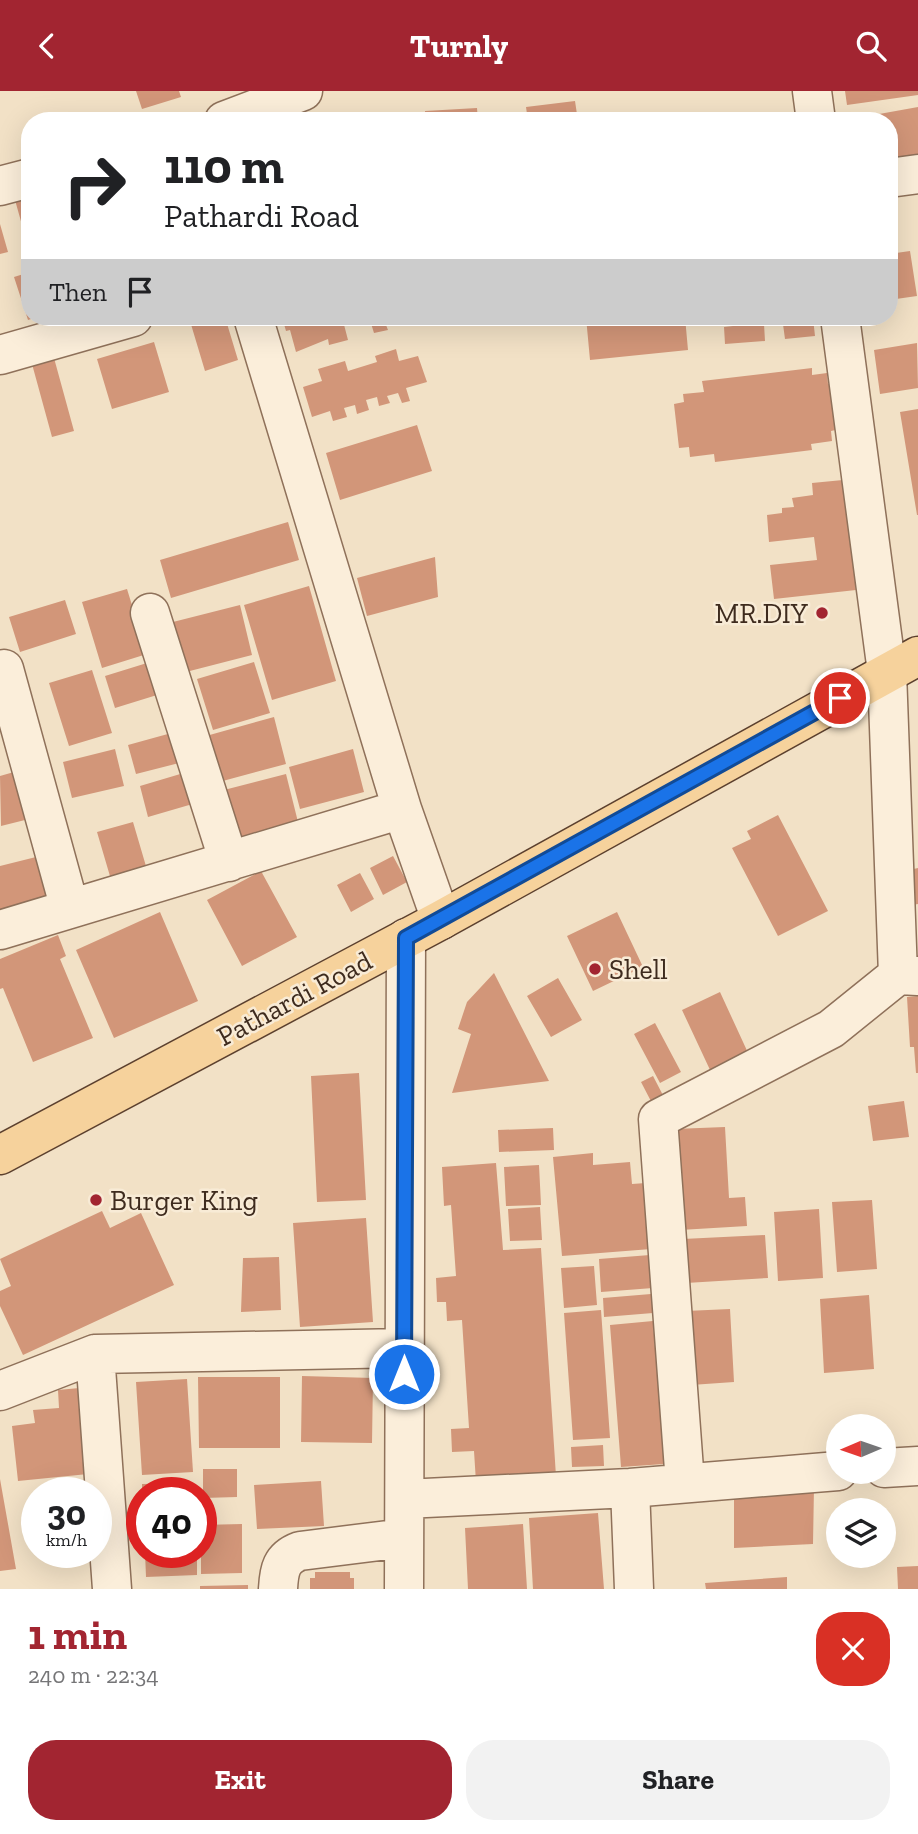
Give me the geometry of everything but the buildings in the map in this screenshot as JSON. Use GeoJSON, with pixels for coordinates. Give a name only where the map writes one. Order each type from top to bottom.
{"type":"FeatureCollection","features":[{"type":"Feature","properties":{"kind":"main road","name":"Pathardi Road"},"geometry":{"type":"LineString","coordinates":[[0,1155],[441,920],[902,664]]}},
{"type":"Feature","properties":{"kind":"street"},"geometry":{"type":"LineString","coordinates":[[247,112],[303,91]]}},
{"type":"Feature","properties":{"kind":"street"},"geometry":{"type":"LineString","coordinates":[[812,91],[815,112]]}},
{"type":"Feature","properties":{"kind":"street"},"geometry":{"type":"LineString","coordinates":[[898,177],[918,174]]}},
{"type":"Feature","properties":{"kind":"street"},"geometry":{"type":"LineString","coordinates":[[0,186],[21,180]]}},
{"type":"Feature","properties":{"kind":"street"},"geometry":{"type":"LineString","coordinates":[[0,355],[102,326]]}},
{"type":"Feature","properties":{"kind":"street"},"geometry":{"type":"LineString","coordinates":[[256,326],[402,809],[441,920]]}},
{"type":"Feature","properties":{"kind":"street"},"geometry":{"type":"LineString","coordinates":[[685,1483],[658,1119],[831,1029],[908,976],[902,664],[842,326]]}},
{"type":"Feature","properties":{"kind":"street"},"geometry":{"type":"LineString","coordinates":[[150,613],[229,862]]}},
{"type":"Feature","properties":{"kind":"street"},"geometry":{"type":"LineString","coordinates":[[4,669],[70,909]]}},
{"type":"Feature","properties":{"kind":"street"},"geometry":{"type":"LineString","coordinates":[[0,930],[402,809]]}},
{"type":"Feature","properties":{"kind":"street"},"geometry":{"type":"LineString","coordinates":[[404,1589],[406,938]]}},
{"type":"Feature","properties":{"kind":"street"},"geometry":{"type":"LineString","coordinates":[[0,1391],[95,1354],[404,1348]]}},
{"type":"Feature","properties":{"kind":"street"},"geometry":{"type":"LineString","coordinates":[[95,1354],[112,1589]]}},
{"type":"Feature","properties":{"kind":"street"},"geometry":{"type":"LineString","coordinates":[[896,1467],[918,1465]]}},
{"type":"Feature","properties":{"kind":"street"},"geometry":{"type":"LineString","coordinates":[[405,1499],[631,1488],[826,1472]]}},
{"type":"Feature","properties":{"kind":"street"},"geometry":{"type":"LineString","coordinates":[[631,1488],[634,1589]]}},
{"type":"Feature","properties":{"kind":"street"},"geometry":{"type":"LineString","coordinates":[[278,1589],[281,1565],[289,1555],[300,1551],[404,1538]]}},
{"type":"Feature","properties":{"kind":"place","name":"MR.DIY"},"geometry":{"type":"Point","coordinates":[822,613]}},
{"type":"Feature","properties":{"kind":"place","name":"Shell"},"geometry":{"type":"Point","coordinates":[595,969]}},
{"type":"Feature","properties":{"kind":"place","name":"Burger King"},"geometry":{"type":"Point","coordinates":[96,1200]}},
{"type":"Feature","properties":{"kind":"route"},"geometry":{"type":"LineString","coordinates":[[404,1374],[406,938],[840,698]]}}]}
